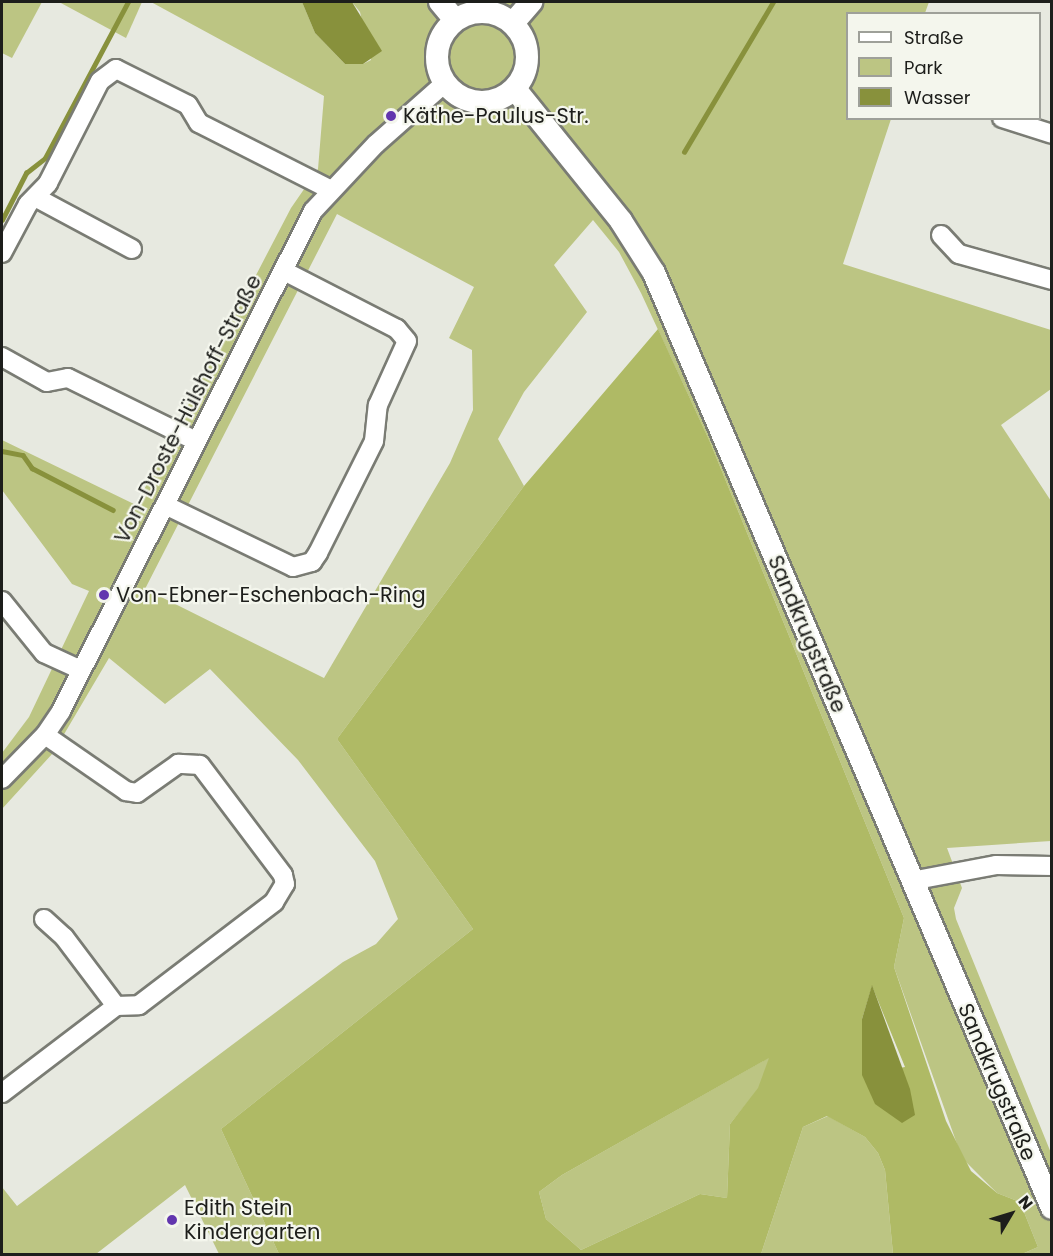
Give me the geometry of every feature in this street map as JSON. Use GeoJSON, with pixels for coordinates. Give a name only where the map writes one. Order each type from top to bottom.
{"type":"FeatureCollection","features":[{"type":"Feature","properties":{"kind":"street"},"geometry":{"type":"LineString","coordinates":[[440,2],[455,20]]}},
{"type":"Feature","properties":{"kind":"street"},"geometry":{"type":"LineString","coordinates":[[513,22],[531,2]]}},
{"type":"Feature","properties":{"kind":"street"},"geometry":{"type":"LineString","coordinates":[[485,11],[513,22],[528,52],[515,89],[482,103],[466,100],[445,83],[436,60],[438,44],[455,20],[485,11]]}},
{"type":"Feature","properties":{"kind":"street"},"geometry":{"type":"LineString","coordinates":[[2,253],[35,197],[48,183],[100,81],[116,69],[188,105],[199,123],[329,189]]}},
{"type":"Feature","properties":{"kind":"street","name":"Von-Droste-Hülshoff-Straße"},"geometry":{"type":"LineString","coordinates":[[2,779],[45,735],[81,670],[284,271],[300,232],[329,189],[445,83]]}},
{"type":"Feature","properties":{"kind":"street","name":"Sandkrugstraße"},"geometry":{"type":"LineString","coordinates":[[515,89],[621,221],[654,273],[1052,1208]]}},
{"type":"Feature","properties":{"kind":"street"},"geometry":{"type":"LineString","coordinates":[[1008,120],[1052,134]]}},
{"type":"Feature","properties":{"kind":"street"},"geometry":{"type":"LineString","coordinates":[[35,197],[132,249]]}},
{"type":"Feature","properties":{"kind":"street"},"geometry":{"type":"LineString","coordinates":[[940,236],[959,254],[1052,280]]}},
{"type":"Feature","properties":{"kind":"street"},"geometry":{"type":"LineString","coordinates":[[165,505],[293,567],[312,562],[318,553],[374,441],[378,405],[407,341],[397,329],[284,271]]}},
{"type":"Feature","properties":{"kind":"street"},"geometry":{"type":"LineString","coordinates":[[2,357],[47,382],[68,378],[196,441]]}},
{"type":"Feature","properties":{"kind":"street"},"geometry":{"type":"LineString","coordinates":[[2,601],[44,653],[81,670]]}},
{"type":"Feature","properties":{"kind":"street"},"geometry":{"type":"LineString","coordinates":[[2,1094],[116,1006],[139,1005],[274,902],[283,875],[200,765],[178,764],[137,793],[126,791],[45,735]]}},
{"type":"Feature","properties":{"kind":"street"},"geometry":{"type":"LineString","coordinates":[[911,881],[996,865],[1052,866]]}},
{"type":"Feature","properties":{"kind":"street"},"geometry":{"type":"LineString","coordinates":[[44,919],[116,1006]]}},
{"type":"Feature","properties":{"kind":"green space"},"geometry":{"type":"Polygon","coordinates":[[[2,2],[42,2],[12,58],[2,53],[2,2]]]}},
{"type":"Feature","properties":{"kind":"green space"},"geometry":{"type":"Polygon","coordinates":[[[59,2],[142,2],[126,38],[59,2]]]}},
{"type":"Feature","properties":{"kind":"green space"},"geometry":{"type":"Polygon","coordinates":[[[151,2],[302,2],[315,33],[345,64],[363,64],[371,60],[360,12],[352,2],[929,2],[925,12],[846,12],[846,120],[891,120],[843,264],[1051,330],[1051,389],[1001,425],[1051,501],[1051,841],[947,848],[962,888],[954,908],[956,919],[1051,1153],[1051,1254],[1022,1254],[1038,1247],[1020,1202],[997,1193],[962,1158],[894,967],[904,918],[710,442],[641,293],[619,252],[593,220],[554,265],[587,312],[524,392],[498,439],[524,486],[337,739],[473,929],[221,1129],[279,1254],[219,1254],[185,1185],[96,1254],[2,1254],[2,1187],[17,1206],[343,962],[376,944],[398,919],[375,861],[298,760],[210,669],[165,704],[109,658],[53,753],[2,809],[2,753],[29,717],[89,591],[72,584],[2,490],[2,440],[136,505],[291,208],[318,169],[324,96],[151,2]],[[337,214],[145,589],[324,678],[450,463],[473,410],[472,350],[449,338],[474,287],[337,214]]]}},
{"type":"Feature","properties":{"kind":"green space"},"geometry":{"type":"Polygon","coordinates":[[[770,1057],[759,1088],[730,1124],[727,1198],[700,1194],[581,1250],[546,1219],[539,1192],[562,1175],[770,1057]]]}},
{"type":"Feature","properties":{"kind":"green space"},"geometry":{"type":"Polygon","coordinates":[[[828,1116],[865,1137],[878,1153],[885,1170],[893,1254],[761,1254],[803,1127],[828,1116]]]}},
{"type":"Feature","properties":{"kind":"shaded area"},"geometry":{"type":"Polygon","coordinates":[[[658,329],[710,442],[904,918],[894,967],[946,1121],[971,1171],[997,1193],[1020,1202],[1038,1247],[1022,1254],[893,1254],[885,1170],[878,1153],[865,1137],[827,1116],[803,1127],[761,1254],[279,1254],[221,1129],[473,929],[337,739],[524,486],[658,329]],[[872,986],[862,1019],[862,1075],[905,1067],[872,986]],[[769,1058],[562,1175],[539,1192],[546,1219],[581,1250],[700,1194],[727,1198],[730,1124],[758,1088],[769,1058]]]}},
{"type":"Feature","properties":{"kind":"water"},"geometry":{"type":"Polygon","coordinates":[[[302,2],[352,2],[382,51],[363,64],[345,64],[315,33],[302,2]]]}},
{"type":"Feature","properties":{"kind":"water"},"geometry":{"type":"Polygon","coordinates":[[[872,985],[910,1089],[915,1115],[902,1123],[875,1104],[862,1075],[862,1019],[872,985]]]}},
{"type":"Feature","properties":{"kind":"waterway"},"geometry":{"type":"LineString","coordinates":[[2,220],[26,173],[45,158],[128,2]]}},
{"type":"Feature","properties":{"kind":"waterway"},"geometry":{"type":"LineString","coordinates":[[684,152],[773,2]]}},
{"type":"Feature","properties":{"kind":"waterway"},"geometry":{"type":"LineString","coordinates":[[2,451],[23,455],[32,468],[113,510]]}},
{"type":"Feature","properties":{"kind":"place","name":"Käthe-Paulus-Str."},"geometry":{"type":"Point","coordinates":[391,116]}},
{"type":"Feature","properties":{"kind":"place","name":"Von-Ebner-Eschenbach-Ring"},"geometry":{"type":"Point","coordinates":[104,595]}},
{"type":"Feature","properties":{"kind":"place","name":"Edith Stein Kindergarten"},"geometry":{"type":"Point","coordinates":[172,1220]}}]}
